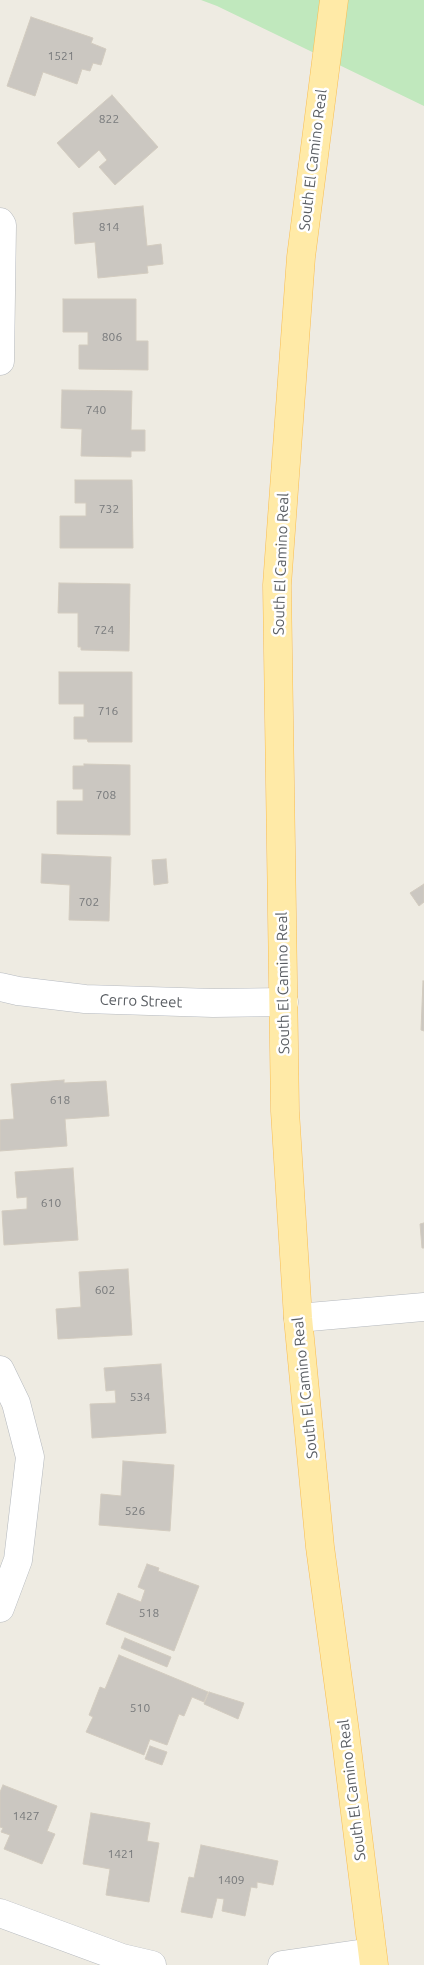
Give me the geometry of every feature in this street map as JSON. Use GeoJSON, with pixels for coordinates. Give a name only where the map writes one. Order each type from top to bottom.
{"type":"FeatureCollection","features":[{"type":"Feature","properties":{"kind":"main road","name":"South El Camino Real"},"geometry":{"type":"LineString","coordinates":[[334,0],[301,258],[277,585],[285,1111],[298,1318],[320,1547],[346,1732],[373,1958]]}},
{"type":"Feature","properties":{"kind":"street"},"geometry":{"type":"LineString","coordinates":[[0,222],[2,226],[0,360]]}},
{"type":"Feature","properties":{"kind":"street","name":"Cerro Street"},"geometry":{"type":"LineString","coordinates":[[0,987],[85,999],[213,1003],[284,1002]]}},
{"type":"Feature","properties":{"kind":"street"},"geometry":{"type":"LineString","coordinates":[[298,1318],[424,1307]]}},
{"type":"Feature","properties":{"kind":"street"},"geometry":{"type":"LineString","coordinates":[[0,1370],[8,1406],[30,1456],[18,1560],[0,1608]]}},
{"type":"Feature","properties":{"kind":"street"},"geometry":{"type":"LineString","coordinates":[[0,1912],[122,1958],[152,1965]]}},
{"type":"Feature","properties":{"kind":"street"},"geometry":{"type":"LineString","coordinates":[[282,1965],[373,1958]]}},
{"type":"Feature","properties":{"kind":"green space"},"geometry":{"type":"Polygon","coordinates":[[[201,0],[424,0],[424,106],[217,6],[201,0]]]}},
{"type":"Feature","properties":{"kind":"building"},"geometry":{"type":"Polygon","coordinates":[[[31,17],[93,38],[91,43],[106,49],[101,65],[93,63],[90,71],[82,69],[77,84],[43,72],[35,96],[7,86],[31,17]]]}},
{"type":"Feature","properties":{"kind":"building"},"geometry":{"type":"Polygon","coordinates":[[[112,95],[158,147],[115,185],[99,167],[107,160],[99,150],[79,168],[57,143],[112,95]]]}},
{"type":"Feature","properties":{"kind":"building"},"geometry":{"type":"Polygon","coordinates":[[[143,206],[147,246],[161,244],[163,264],[147,266],[148,273],[98,278],[95,242],[75,244],[73,213],[143,206]]]}},
{"type":"Feature","properties":{"kind":"building"},"geometry":{"type":"Polygon","coordinates":[[[63,299],[136,299],[136,341],[148,341],[148,370],[79,369],[79,345],[88,345],[88,332],[63,332],[63,299]]]}},
{"type":"Feature","properties":{"kind":"building"},"geometry":{"type":"Polygon","coordinates":[[[62,390],[132,391],[131,430],[145,430],[145,451],[131,451],[131,457],[81,456],[82,429],[61,428],[62,390]]]}},
{"type":"Feature","properties":{"kind":"building"},"geometry":{"type":"Polygon","coordinates":[[[75,480],[132,480],[133,548],[60,548],[60,516],[86,516],[86,503],[75,503],[75,480]]]}},
{"type":"Feature","properties":{"kind":"building"},"geometry":{"type":"Polygon","coordinates":[[[59,583],[130,584],[129,651],[81,650],[81,647],[78,647],[78,613],[58,613],[59,583]]]}},
{"type":"Feature","properties":{"kind":"building"},"geometry":{"type":"Polygon","coordinates":[[[59,672],[132,672],[132,742],[88,742],[87,739],[74,739],[74,717],[84,717],[84,704],[59,704],[59,672]]]}},
{"type":"Feature","properties":{"kind":"building"},"geometry":{"type":"Polygon","coordinates":[[[84,764],[130,765],[130,835],[57,834],[57,801],[83,801],[83,789],[73,789],[73,766],[84,766],[84,764]]]}},
{"type":"Feature","properties":{"kind":"building"},"geometry":{"type":"Polygon","coordinates":[[[42,854],[111,857],[109,921],[69,920],[70,885],[41,883],[42,854]]]}},
{"type":"Feature","properties":{"kind":"building"},"geometry":{"type":"Polygon","coordinates":[[[166,859],[168,883],[154,885],[152,860],[166,859]]]}},
{"type":"Feature","properties":{"kind":"building"},"geometry":{"type":"Polygon","coordinates":[[[424,884],[424,902],[419,906],[410,893],[424,884]]]}},
{"type":"Feature","properties":{"kind":"building"},"geometry":{"type":"Polygon","coordinates":[[[424,981],[424,1031],[421,1030],[424,981]]]}},
{"type":"Feature","properties":{"kind":"building"},"geometry":{"type":"Polygon","coordinates":[[[64,1080],[64,1083],[106,1081],[109,1116],[65,1119],[67,1146],[0,1151],[0,1120],[14,1119],[11,1084],[64,1080]]]}},
{"type":"Feature","properties":{"kind":"building"},"geometry":{"type":"Polygon","coordinates":[[[73,1168],[78,1240],[4,1245],[2,1211],[27,1209],[27,1197],[17,1198],[15,1172],[73,1168]]]}},
{"type":"Feature","properties":{"kind":"building"},"geometry":{"type":"Polygon","coordinates":[[[424,1223],[424,1248],[422,1248],[420,1224],[424,1223]]]}},
{"type":"Feature","properties":{"kind":"building"},"geometry":{"type":"Polygon","coordinates":[[[128,1269],[132,1335],[58,1339],[56,1309],[81,1307],[79,1272],[128,1269]]]}},
{"type":"Feature","properties":{"kind":"building"},"geometry":{"type":"Polygon","coordinates":[[[161,1364],[166,1433],[92,1438],[90,1404],[116,1403],[115,1390],[106,1391],[104,1368],[161,1364]]]}},
{"type":"Feature","properties":{"kind":"building"},"geometry":{"type":"Polygon","coordinates":[[[123,1461],[174,1465],[170,1531],[99,1525],[101,1494],[121,1496],[123,1461]]]}},
{"type":"Feature","properties":{"kind":"building"},"geometry":{"type":"Polygon","coordinates":[[[147,1564],[159,1568],[158,1571],[199,1586],[174,1651],[106,1624],[118,1593],[141,1602],[145,1590],[138,1587],[147,1564]]]}},
{"type":"Feature","properties":{"kind":"building"},"geometry":{"type":"Polygon","coordinates":[[[125,1638],[171,1657],[167,1667],[121,1648],[125,1638]]]}},
{"type":"Feature","properties":{"kind":"building"},"geometry":{"type":"Polygon","coordinates":[[[119,1655],[208,1692],[204,1702],[192,1697],[184,1716],[179,1714],[167,1745],[150,1739],[144,1755],[86,1732],[93,1717],[89,1715],[100,1687],[105,1689],[119,1655]]]}},
{"type":"Feature","properties":{"kind":"building"},"geometry":{"type":"Polygon","coordinates":[[[209,1692],[244,1703],[238,1719],[204,1704],[209,1692]]]}},
{"type":"Feature","properties":{"kind":"building"},"geometry":{"type":"Polygon","coordinates":[[[150,1746],[167,1752],[162,1765],[145,1759],[150,1746]]]}},
{"type":"Feature","properties":{"kind":"building"},"geometry":{"type":"Polygon","coordinates":[[[3,1785],[57,1806],[47,1831],[55,1834],[42,1864],[4,1849],[10,1835],[1,1832],[3,1828],[0,1827],[0,1792],[3,1785]]]}},
{"type":"Feature","properties":{"kind":"building"},"geometry":{"type":"Polygon","coordinates":[[[91,1813],[150,1823],[147,1841],[159,1843],[149,1902],[106,1895],[110,1869],[83,1864],[91,1813]]]}},
{"type":"Feature","properties":{"kind":"building"},"geometry":{"type":"Polygon","coordinates":[[[201,1845],[278,1861],[273,1885],[257,1882],[257,1888],[251,1887],[245,1916],[222,1911],[224,1899],[217,1898],[212,1918],[181,1912],[189,1877],[194,1878],[201,1845]]]}}]}
